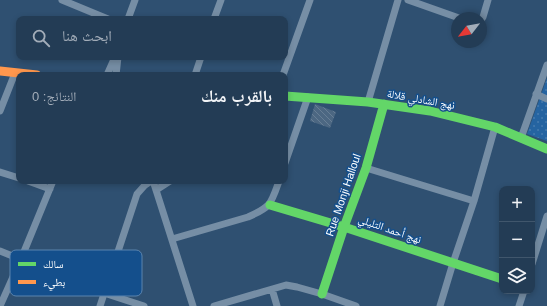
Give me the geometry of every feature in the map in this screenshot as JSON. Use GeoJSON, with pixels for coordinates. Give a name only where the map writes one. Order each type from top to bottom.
{"type":"FeatureCollection","features":[{"type":"Feature","properties":{"kind":"street"},"geometry":{"type":"LineString","coordinates":[[62,0],[101,16]]}},
{"type":"Feature","properties":{"kind":"street"},"geometry":{"type":"LineString","coordinates":[[129,16],[135,0]]}},
{"type":"Feature","properties":{"kind":"street"},"geometry":{"type":"LineString","coordinates":[[215,16],[221,0]]}},
{"type":"Feature","properties":{"kind":"street"},"geometry":{"type":"LineString","coordinates":[[284,72],[310,0]]}},
{"type":"Feature","properties":{"kind":"street"},"geometry":{"type":"LineString","coordinates":[[368,102],[398,0]]}},
{"type":"Feature","properties":{"kind":"street"},"geometry":{"type":"LineString","coordinates":[[408,0],[451,15]]}},
{"type":"Feature","properties":{"kind":"street"},"geometry":{"type":"LineString","coordinates":[[484,12],[488,0]]}},
{"type":"Feature","properties":{"kind":"street"},"geometry":{"type":"LineString","coordinates":[[108,72],[113,60]]}},
{"type":"Feature","properties":{"kind":"street"},"geometry":{"type":"LineString","coordinates":[[116,72],[118,60]]}},
{"type":"Feature","properties":{"kind":"street"},"geometry":{"type":"LineString","coordinates":[[196,72],[200,60]]}},
{"type":"Feature","properties":{"kind":"street"},"geometry":{"type":"LineString","coordinates":[[521,138],[547,65]]}},
{"type":"Feature","properties":{"kind":"street"},"geometry":{"type":"LineString","coordinates":[[0,71],[15,73],[0,111]]}},
{"type":"Feature","properties":{"kind":"street"},"geometry":{"type":"LineString","coordinates":[[536,94],[547,99]]}},
{"type":"Feature","properties":{"kind":"street","name":"نهج الشادلي قلالة"},"geometry":{"type":"LineString","coordinates":[[288,96],[368,102],[430,111],[495,128],[547,149]]}},
{"type":"Feature","properties":{"kind":"street"},"geometry":{"type":"LineString","coordinates":[[288,154],[308,97]]}},
{"type":"Feature","properties":{"kind":"street","name":"Rue Monji Halloul"},"geometry":{"type":"LineString","coordinates":[[322,294],[344,226],[366,168],[384,104]]}},
{"type":"Feature","properties":{"kind":"street"},"geometry":{"type":"LineString","coordinates":[[440,306],[474,201],[495,128]]}},
{"type":"Feature","properties":{"kind":"street"},"geometry":{"type":"LineString","coordinates":[[366,168],[474,201]]}},
{"type":"Feature","properties":{"kind":"street"},"geometry":{"type":"LineString","coordinates":[[0,172],[16,177]]}},
{"type":"Feature","properties":{"kind":"street"},"geometry":{"type":"LineString","coordinates":[[36,184],[50,189]]}},
{"type":"Feature","properties":{"kind":"street"},"geometry":{"type":"LineString","coordinates":[[25,250],[52,184]]}},
{"type":"Feature","properties":{"kind":"street"},"geometry":{"type":"LineString","coordinates":[[118,250],[137,194],[147,184]]}},
{"type":"Feature","properties":{"kind":"street"},"geometry":{"type":"LineString","coordinates":[[153,184],[193,306]]}},
{"type":"Feature","properties":{"kind":"street"},"geometry":{"type":"LineString","coordinates":[[156,190],[165,184]]}},
{"type":"Feature","properties":{"kind":"street"},"geometry":{"type":"LineString","coordinates":[[172,239],[248,217],[260,212],[270,205],[278,184]]}},
{"type":"Feature","properties":{"kind":"street","name":"نهج أحمد التليلي"},"geometry":{"type":"LineString","coordinates":[[270,205],[344,226],[499,278]]}},
{"type":"Feature","properties":{"kind":"street"},"geometry":{"type":"LineString","coordinates":[[534,258],[547,216]]}},
{"type":"Feature","properties":{"kind":"street"},"geometry":{"type":"LineString","coordinates":[[0,251],[10,255]]}},
{"type":"Feature","properties":{"kind":"street"},"geometry":{"type":"LineString","coordinates":[[0,306],[10,284]]}},
{"type":"Feature","properties":{"kind":"street"},"geometry":{"type":"LineString","coordinates":[[214,306],[286,285],[322,294],[356,306]]}},
{"type":"Feature","properties":{"kind":"street"},"geometry":{"type":"LineString","coordinates":[[272,289],[277,306]]}},
{"type":"Feature","properties":{"kind":"street"},"geometry":{"type":"LineString","coordinates":[[519,306],[523,294]]}},
{"type":"Feature","properties":{"kind":"street"},"geometry":{"type":"LineString","coordinates":[[100,306],[103,296]]}},
{"type":"Feature","properties":{"kind":"street"},"geometry":{"type":"LineString","coordinates":[[113,296],[144,306]]}},
{"type":"Feature","properties":{"kind":"shaded area"},"geometry":{"type":"Polygon","coordinates":[[[547,78],[547,141],[527,134],[547,78]]]}},
{"type":"Feature","properties":{"kind":"building"},"geometry":{"type":"Polygon","coordinates":[[[315,104],[336,112],[330,128],[310,121],[315,104]]]}},
{"type":"Feature","properties":{"kind":"traffic: fast"},"geometry":{"type":"LineString","coordinates":[[288,96],[368,102],[430,111],[495,127],[547,149]]}},
{"type":"Feature","properties":{"kind":"traffic: fast"},"geometry":{"type":"LineString","coordinates":[[322,294],[344,227],[366,168],[384,104]]}},
{"type":"Feature","properties":{"kind":"traffic: fast"},"geometry":{"type":"LineString","coordinates":[[270,205],[344,227],[499,278]]}},
{"type":"Feature","properties":{"kind":"traffic: slow"},"geometry":{"type":"LineString","coordinates":[[0,71],[16,73]]}}]}
